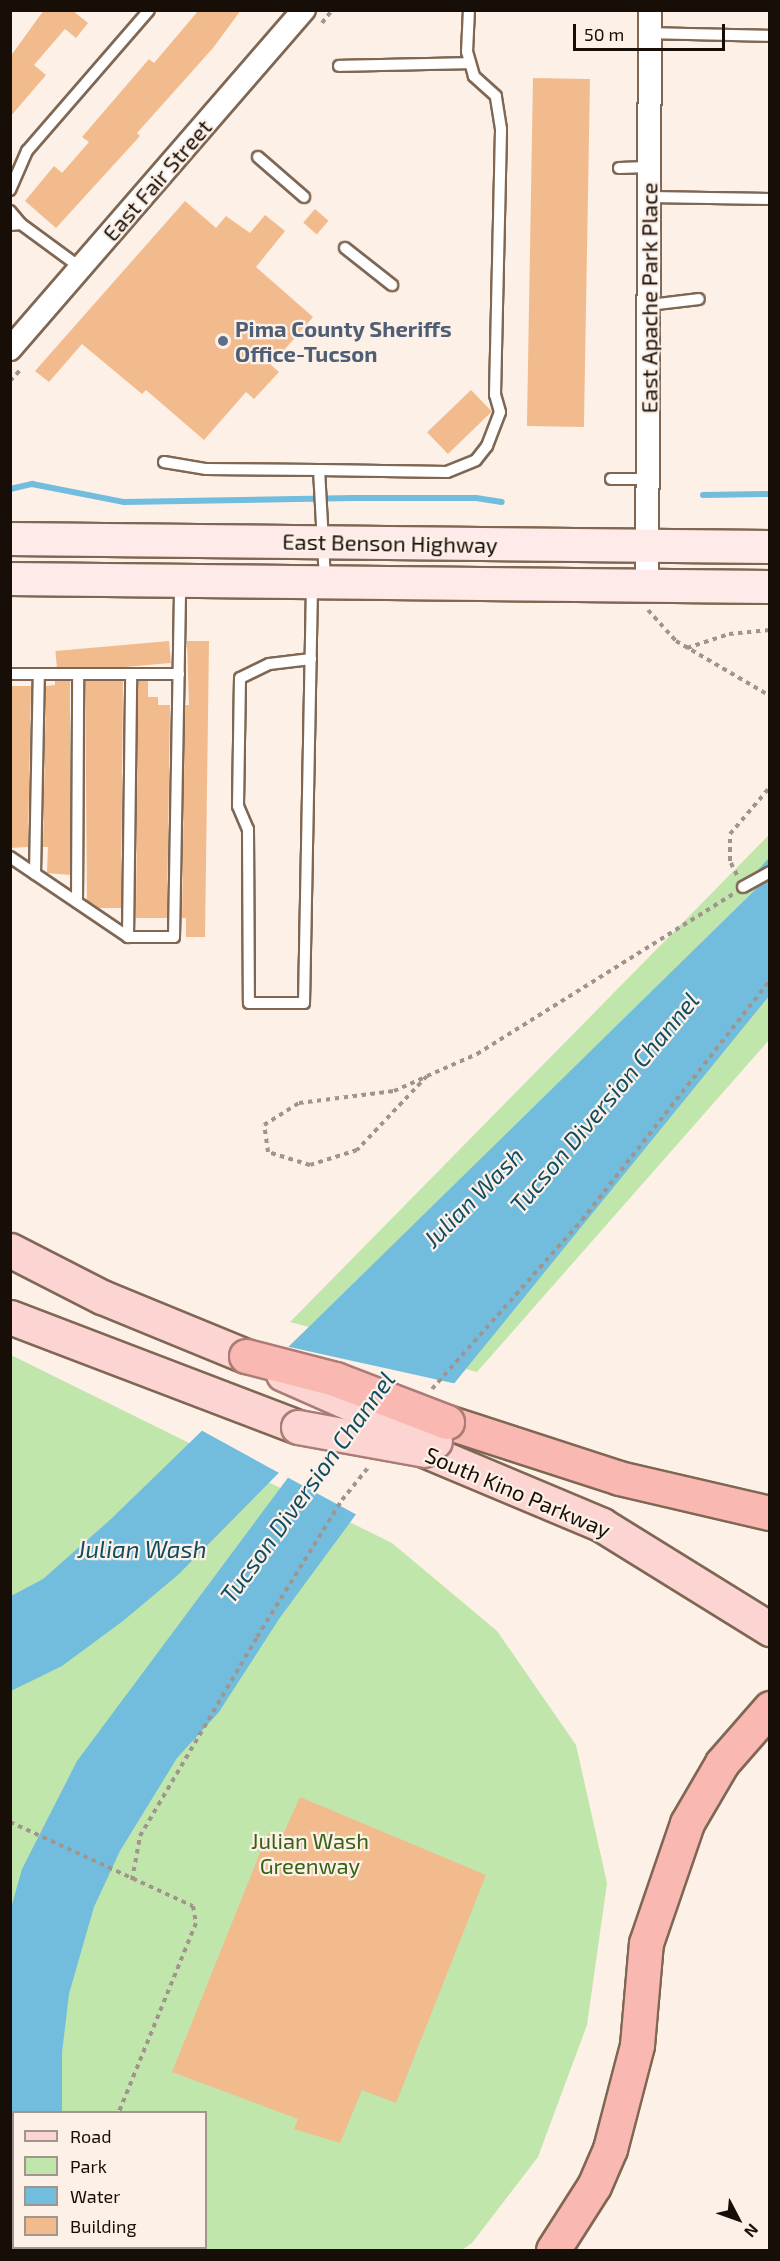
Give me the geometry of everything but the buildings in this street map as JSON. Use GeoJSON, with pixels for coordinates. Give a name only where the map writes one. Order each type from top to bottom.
{"type":"FeatureCollection","features":[{"type":"Feature","properties":{"kind":"highway"},"geometry":{"type":"LineString","coordinates":[[246,1356],[335,1379],[435,1438],[770,1513]]}},
{"type":"Feature","properties":{"kind":"highway"},"geometry":{"type":"LineString","coordinates":[[553,2250],[594,2186],[610,2150],[637,2045],[646,1943],[687,1823],[722,1763],[770,1708]]}},
{"type":"Feature","properties":{"kind":"main road","name":"East Benson Highway"},"geometry":{"type":"LineString","coordinates":[[10,539],[770,547]]}},
{"type":"Feature","properties":{"kind":"main road","name":"East Benson Highway"},"geometry":{"type":"LineString","coordinates":[[10,579],[770,587]]}},
{"type":"Feature","properties":{"kind":"main road"},"geometry":{"type":"LineString","coordinates":[[10,1250],[102,1297],[246,1356]]}},
{"type":"Feature","properties":{"kind":"main road","name":"South Kino Parkway"},"geometry":{"type":"LineString","coordinates":[[10,1317],[298,1427],[435,1438],[609,1515],[770,1609]]}},
{"type":"Feature","properties":{"kind":"main road","name":"South Kino Parkway"},"geometry":{"type":"LineString","coordinates":[[435,1438],[602,1525],[770,1629]]}},
{"type":"Feature","properties":{"kind":"street","name":"East Fair Street"},"geometry":{"type":"LineString","coordinates":[[10,349],[304,10]]}},
{"type":"Feature","properties":{"kind":"street","name":"East Apache Park Place"},"geometry":{"type":"LineString","coordinates":[[646,586],[650,22]]}},
{"type":"Feature","properties":{"kind":"lane"},"geometry":{"type":"LineString","coordinates":[[10,190],[27,152],[149,10]]}},
{"type":"Feature","properties":{"kind":"lane"},"geometry":{"type":"LineString","coordinates":[[164,462],[206,469],[447,472],[476,460],[487,446],[500,412],[495,395],[501,129],[496,96],[474,76],[470,63],[469,10]]}},
{"type":"Feature","properties":{"kind":"lane"},"geometry":{"type":"LineString","coordinates":[[650,22],[770,36]]}},
{"type":"Feature","properties":{"kind":"lane"},"geometry":{"type":"LineString","coordinates":[[339,66],[470,63]]}},
{"type":"Feature","properties":{"kind":"lane"},"geometry":{"type":"LineString","coordinates":[[258,157],[304,197]]}},
{"type":"Feature","properties":{"kind":"lane"},"geometry":{"type":"LineString","coordinates":[[619,168],[649,167]]}},
{"type":"Feature","properties":{"kind":"lane"},"geometry":{"type":"LineString","coordinates":[[649,198],[770,199]]}},
{"type":"Feature","properties":{"kind":"lane"},"geometry":{"type":"LineString","coordinates":[[10,211],[16,225],[81,268]]}},
{"type":"Feature","properties":{"kind":"lane"},"geometry":{"type":"LineString","coordinates":[[345,248],[392,285]]}},
{"type":"Feature","properties":{"kind":"lane"},"geometry":{"type":"LineString","coordinates":[[649,305],[699,299]]}},
{"type":"Feature","properties":{"kind":"lane"},"geometry":{"type":"LineString","coordinates":[[311,660],[269,664],[240,678],[238,806],[248,829],[249,1003],[304,1003],[311,660],[322,543],[320,470]]}},
{"type":"Feature","properties":{"kind":"lane"},"geometry":{"type":"LineString","coordinates":[[611,479],[648,479]]}},
{"type":"Feature","properties":{"kind":"lane"},"geometry":{"type":"LineString","coordinates":[[10,857],[128,937],[174,936],[180,581]]}},
{"type":"Feature","properties":{"kind":"lane"},"geometry":{"type":"LineString","coordinates":[[10,674],[179,674]]}},
{"type":"Feature","properties":{"kind":"lane"},"geometry":{"type":"LineString","coordinates":[[36,874],[39,674]]}},
{"type":"Feature","properties":{"kind":"lane"},"geometry":{"type":"LineString","coordinates":[[77,902],[78,674]]}},
{"type":"Feature","properties":{"kind":"lane"},"geometry":{"type":"LineString","coordinates":[[128,937],[131,674]]}},
{"type":"Feature","properties":{"kind":"lane"},"geometry":{"type":"LineString","coordinates":[[743,887],[770,872]]}},
{"type":"Feature","properties":{"kind":"path"},"geometry":{"type":"LineString","coordinates":[[646,586],[646,606],[651,617],[687,648],[770,696]]}},
{"type":"Feature","properties":{"kind":"path"},"geometry":{"type":"LineString","coordinates":[[687,648],[729,634],[770,630]]}},
{"type":"Feature","properties":{"kind":"path"},"geometry":{"type":"LineString","coordinates":[[427,1076],[357,1150],[310,1165],[268,1152],[264,1125],[299,1103],[394,1091],[427,1076],[477,1054],[743,887],[730,861],[730,834],[770,787]]}},
{"type":"Feature","properties":{"kind":"path"},"geometry":{"type":"LineString","coordinates":[[10,1822],[192,1906],[196,1923],[119,2111]]}},
{"type":"Feature","properties":{"kind":"green space"},"geometry":{"type":"Polygon","coordinates":[[[769,835],[769,1040],[477,1372],[290,1322],[769,835]]]}},
{"type":"Feature","properties":{"kind":"green space","name":"Julian Wash Greenway"},"geometry":{"type":"Polygon","coordinates":[[[11,1355],[392,1543],[497,1631],[576,1745],[607,1883],[587,2025],[538,2157],[472,2243],[462,2250],[11,2250],[11,1355]]]}},
{"type":"Feature","properties":{"kind":"water"},"geometry":{"type":"Polygon","coordinates":[[[769,858],[769,996],[435,1407],[279,1619],[219,1712],[177,1758],[120,1851],[94,1907],[69,1994],[62,2053],[62,2111],[12,2111],[12,2249],[94,2250],[11,2250],[11,1908],[22,1869],[77,1761],[331,1420],[179,1574],[123,1621],[62,1666],[11,1691],[11,1596],[43,1579],[111,1519],[318,1318],[757,888],[756,872],[769,858]]]}},
{"type":"Feature","properties":{"kind":"pier"},"geometry":{"type":"Polygon","coordinates":[[[285,1346],[457,1384],[359,1516],[285,1476],[307,1447],[281,1474],[199,1429],[285,1346]]]}},
{"type":"Feature","properties":{"kind":"waterway"},"geometry":{"type":"LineString","coordinates":[[10,489],[32,484],[124,502],[353,498],[476,498],[502,502]]}},
{"type":"Feature","properties":{"kind":"waterway"},"geometry":{"type":"LineString","coordinates":[[703,495],[770,494]]}},
{"type":"Feature","properties":{"kind":"place","name":"Pima County Sheriffs Office-Tucson"},"geometry":{"type":"Point","coordinates":[223,341]}},
{"type":"Feature","properties":{"kind":"water label","name":"Tucson Diversion Channel"},"geometry":{"type":"Point","coordinates":[604,1102]}},
{"type":"Feature","properties":{"kind":"water label","name":"Julian Wash"},"geometry":{"type":"Point","coordinates":[473,1197]}},
{"type":"Feature","properties":{"kind":"water label","name":"Tucson Diversion Channel"},"geometry":{"type":"Point","coordinates":[307,1487]}},
{"type":"Feature","properties":{"kind":"water label","name":"Julian Wash"},"geometry":{"type":"Point","coordinates":[142,1549]}}]}
